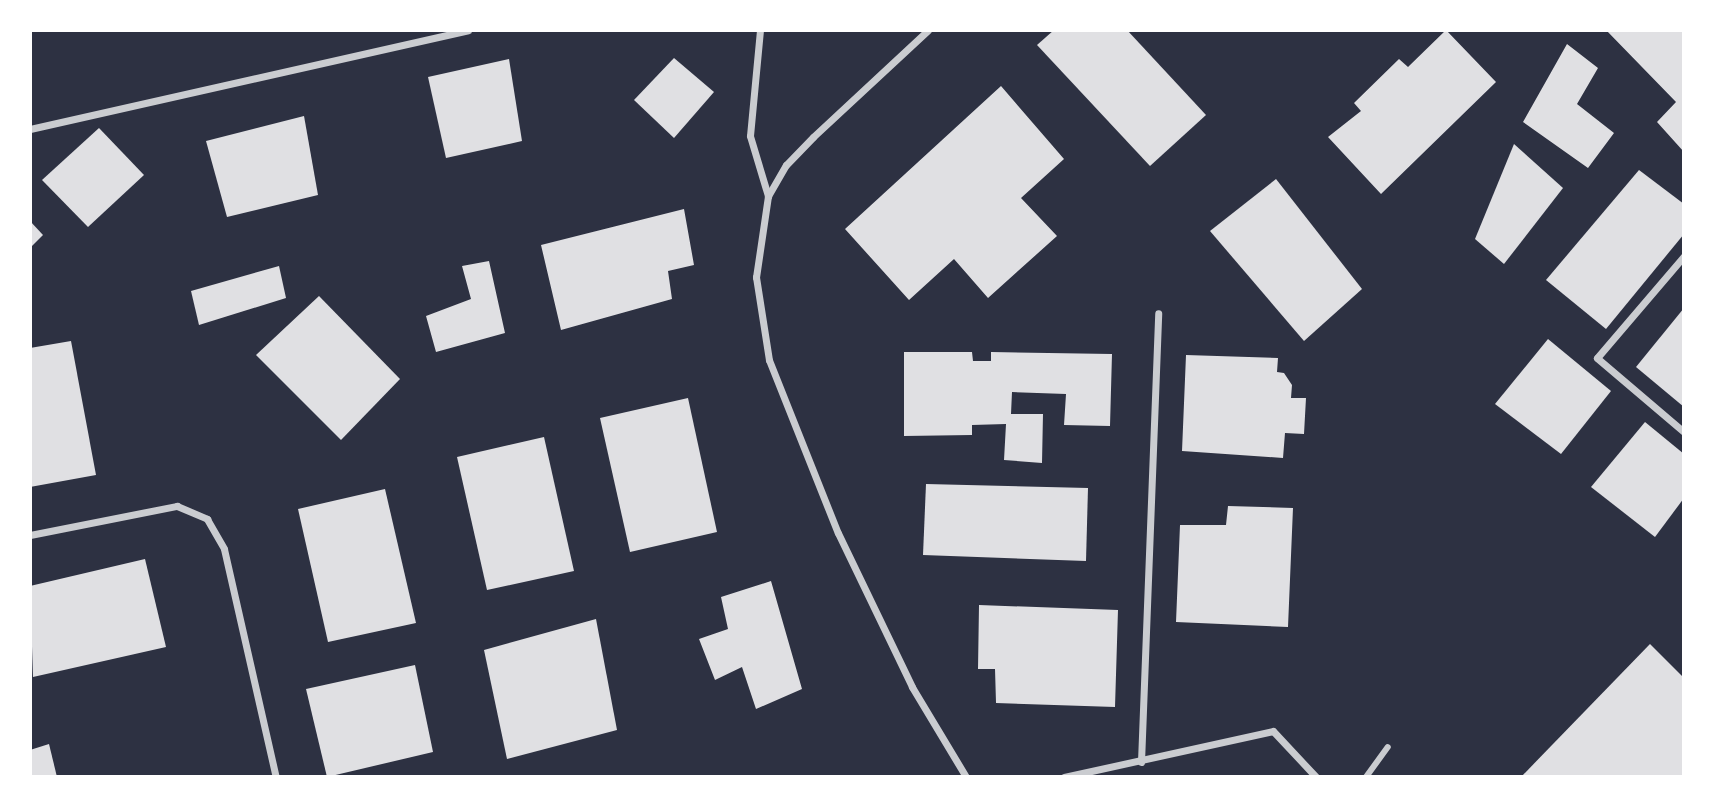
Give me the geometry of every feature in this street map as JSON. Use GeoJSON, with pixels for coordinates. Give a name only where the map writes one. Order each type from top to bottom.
{"type":"FeatureCollection","features":[{"type":"Feature","properties":{"kind":"street"},"geometry":{"type":"LineString","coordinates":[[30,129],[468,30]]}},
{"type":"Feature","properties":{"kind":"street"},"geometry":{"type":"LineString","coordinates":[[760,30],[750,136],[768,196]]}},
{"type":"Feature","properties":{"kind":"street"},"geometry":{"type":"LineString","coordinates":[[928,30],[786,165],[768,196],[756,278],[769,360],[849,557],[912,687],[966,777]]}},
{"type":"Feature","properties":{"kind":"street"},"geometry":{"type":"LineString","coordinates":[[1684,256],[1597,358],[1684,432]]}},
{"type":"Feature","properties":{"kind":"street"},"geometry":{"type":"LineString","coordinates":[[1141,762],[1158,313]]}},
{"type":"Feature","properties":{"kind":"street"},"geometry":{"type":"LineString","coordinates":[[30,535],[177,506],[207,519],[224,549],[276,777]]}},
{"type":"Feature","properties":{"kind":"street"},"geometry":{"type":"LineString","coordinates":[[1064,777],[1273,731],[1316,777]]}},
{"type":"Feature","properties":{"kind":"street"},"geometry":{"type":"LineString","coordinates":[[1366,777],[1388,747]]}},
{"type":"Feature","properties":{"kind":"building"},"geometry":{"type":"Polygon","coordinates":[[[1054,30],[1127,30],[1206,115],[1150,166],[1037,45],[1054,30]]]}},
{"type":"Feature","properties":{"kind":"building"},"geometry":{"type":"Polygon","coordinates":[[[1446,30],[1496,82],[1381,194],[1328,137],[1361,111],[1354,103],[1399,59],[1408,67],[1446,30]]]}},
{"type":"Feature","properties":{"kind":"building"},"geometry":{"type":"Polygon","coordinates":[[[1606,30],[1684,30],[1684,152],[1657,122],[1676,102],[1606,30]]]}},
{"type":"Feature","properties":{"kind":"building"},"geometry":{"type":"Polygon","coordinates":[[[1567,44],[1598,68],[1577,104],[1614,133],[1588,168],[1523,122],[1567,44]]]}},
{"type":"Feature","properties":{"kind":"building"},"geometry":{"type":"Polygon","coordinates":[[[674,58],[714,92],[674,138],[634,100],[674,58]]]}},
{"type":"Feature","properties":{"kind":"building"},"geometry":{"type":"Polygon","coordinates":[[[509,59],[522,141],[446,158],[428,77],[509,59]]]}},
{"type":"Feature","properties":{"kind":"building"},"geometry":{"type":"Polygon","coordinates":[[[1001,86],[1064,159],[1021,198],[1057,236],[988,298],[954,259],[909,300],[845,229],[1001,86]]]}},
{"type":"Feature","properties":{"kind":"building"},"geometry":{"type":"Polygon","coordinates":[[[304,116],[318,195],[227,217],[206,141],[304,116]]]}},
{"type":"Feature","properties":{"kind":"building"},"geometry":{"type":"Polygon","coordinates":[[[99,128],[144,175],[88,227],[42,180],[99,128]]]}},
{"type":"Feature","properties":{"kind":"building"},"geometry":{"type":"Polygon","coordinates":[[[1514,144],[1563,188],[1504,264],[1475,239],[1514,144]]]}},
{"type":"Feature","properties":{"kind":"building"},"geometry":{"type":"Polygon","coordinates":[[[1639,170],[1684,204],[1684,234],[1606,329],[1546,280],[1639,170]]]}},
{"type":"Feature","properties":{"kind":"building"},"geometry":{"type":"Polygon","coordinates":[[[1276,179],[1362,289],[1304,341],[1210,231],[1276,179]]]}},
{"type":"Feature","properties":{"kind":"building"},"geometry":{"type":"Polygon","coordinates":[[[684,209],[694,265],[668,271],[672,299],[561,330],[541,245],[684,209]]]}},
{"type":"Feature","properties":{"kind":"building"},"geometry":{"type":"Polygon","coordinates":[[[30,221],[43,235],[30,248],[30,221]]]}},
{"type":"Feature","properties":{"kind":"building"},"geometry":{"type":"Polygon","coordinates":[[[489,261],[505,333],[436,352],[426,316],[471,299],[462,266],[489,261]]]}},
{"type":"Feature","properties":{"kind":"building"},"geometry":{"type":"Polygon","coordinates":[[[279,266],[286,298],[199,325],[191,291],[279,266]]]}},
{"type":"Feature","properties":{"kind":"building"},"geometry":{"type":"Polygon","coordinates":[[[319,296],[400,379],[341,440],[256,355],[319,296]]]}},
{"type":"Feature","properties":{"kind":"building"},"geometry":{"type":"Polygon","coordinates":[[[1684,308],[1684,407],[1636,367],[1684,308]]]}},
{"type":"Feature","properties":{"kind":"building"},"geometry":{"type":"Polygon","coordinates":[[[1548,339],[1611,391],[1561,454],[1495,404],[1548,339]]]}},
{"type":"Feature","properties":{"kind":"building"},"geometry":{"type":"Polygon","coordinates":[[[71,341],[96,475],[30,487],[30,348],[71,341]]]}},
{"type":"Feature","properties":{"kind":"building"},"geometry":{"type":"Polygon","coordinates":[[[904,352],[972,352],[973,361],[991,361],[991,352],[1112,354],[1110,426],[1064,425],[1066,394],[1012,392],[1011,414],[1043,414],[1042,463],[1004,460],[1006,424],[972,425],[972,435],[904,436],[904,352]]]}},
{"type":"Feature","properties":{"kind":"building"},"geometry":{"type":"Polygon","coordinates":[[[1186,355],[1278,358],[1277,372],[1284,373],[1292,385],[1291,398],[1306,398],[1304,434],[1285,433],[1283,458],[1182,451],[1186,355]]]}},
{"type":"Feature","properties":{"kind":"building"},"geometry":{"type":"Polygon","coordinates":[[[688,398],[717,532],[630,552],[600,418],[688,398]]]}},
{"type":"Feature","properties":{"kind":"building"},"geometry":{"type":"Polygon","coordinates":[[[1645,422],[1684,454],[1684,498],[1655,537],[1591,487],[1645,422]]]}},
{"type":"Feature","properties":{"kind":"building"},"geometry":{"type":"Polygon","coordinates":[[[544,437],[574,571],[487,590],[457,457],[544,437]]]}},
{"type":"Feature","properties":{"kind":"building"},"geometry":{"type":"Polygon","coordinates":[[[926,484],[1088,488],[1086,561],[923,555],[926,484]]]}},
{"type":"Feature","properties":{"kind":"building"},"geometry":{"type":"Polygon","coordinates":[[[385,489],[416,623],[328,642],[298,509],[385,489]]]}},
{"type":"Feature","properties":{"kind":"building"},"geometry":{"type":"Polygon","coordinates":[[[1228,506],[1293,508],[1288,627],[1176,622],[1180,525],[1226,525],[1228,506]]]}},
{"type":"Feature","properties":{"kind":"building"},"geometry":{"type":"Polygon","coordinates":[[[145,559],[166,647],[33,677],[30,586],[145,559]]]}},
{"type":"Feature","properties":{"kind":"building"},"geometry":{"type":"Polygon","coordinates":[[[771,581],[802,689],[756,709],[742,667],[715,680],[699,639],[728,629],[721,597],[771,581]]]}},
{"type":"Feature","properties":{"kind":"building"},"geometry":{"type":"Polygon","coordinates":[[[979,605],[1118,610],[1115,707],[996,703],[995,669],[978,669],[979,605]]]}},
{"type":"Feature","properties":{"kind":"building"},"geometry":{"type":"Polygon","coordinates":[[[596,619],[617,730],[507,759],[484,650],[596,619]]]}},
{"type":"Feature","properties":{"kind":"building"},"geometry":{"type":"Polygon","coordinates":[[[1650,644],[1684,678],[1684,777],[1521,777],[1650,644]]]}},
{"type":"Feature","properties":{"kind":"building"},"geometry":{"type":"Polygon","coordinates":[[[415,665],[433,752],[327,777],[306,689],[415,665]]]}},
{"type":"Feature","properties":{"kind":"building"},"geometry":{"type":"Polygon","coordinates":[[[49,744],[57,777],[30,777],[30,750],[49,744]]]}}]}
